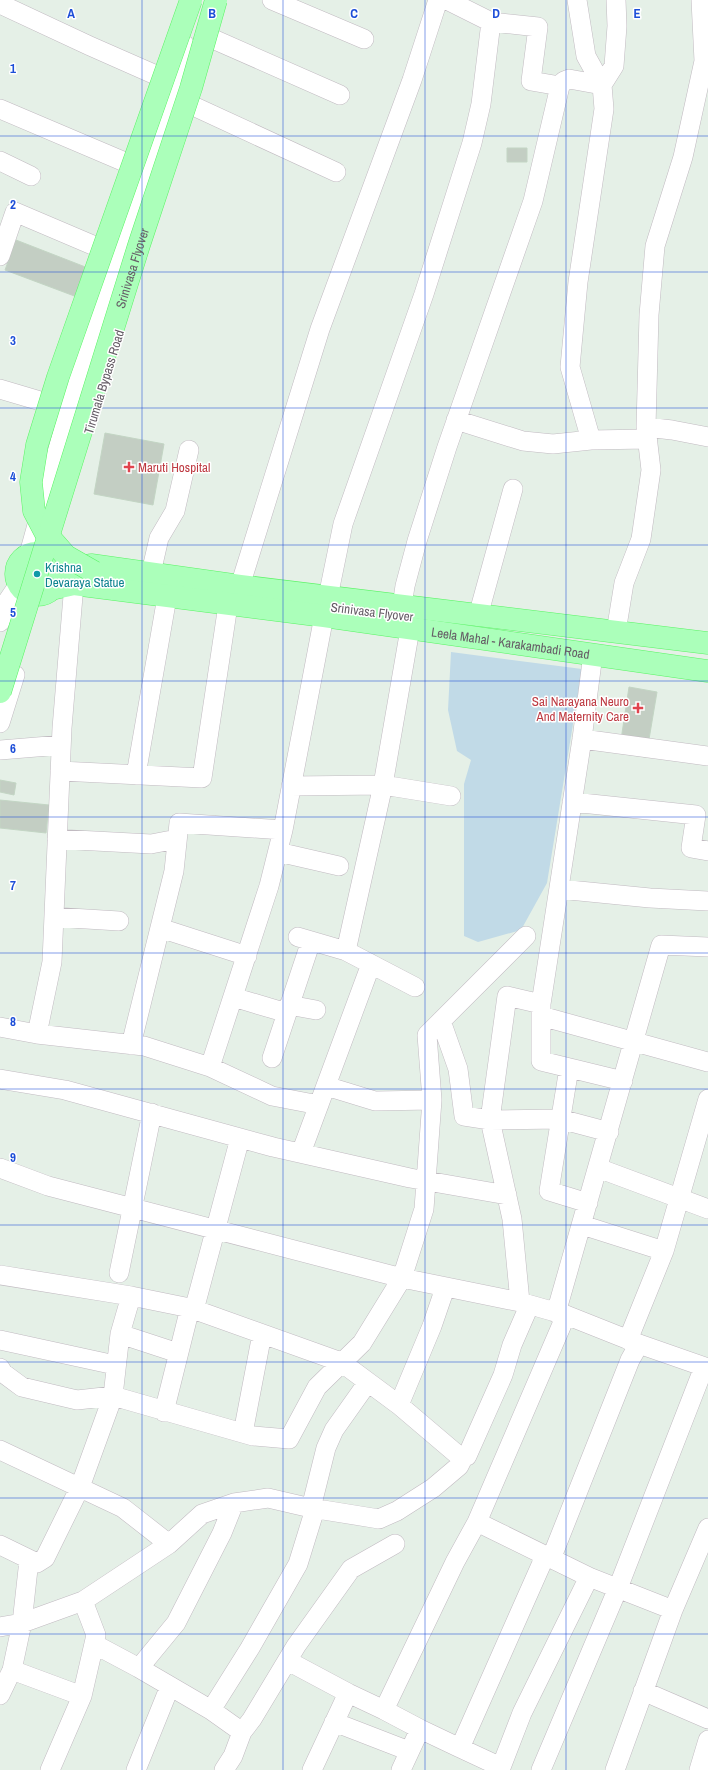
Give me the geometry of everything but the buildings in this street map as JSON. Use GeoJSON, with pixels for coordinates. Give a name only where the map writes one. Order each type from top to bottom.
{"type":"FeatureCollection","features":[{"type":"Feature","properties":{"kind":"main road","name":"Srinivasa Flyover"},"geometry":{"type":"LineString","coordinates":[[191,0],[60,370],[37,445],[31,482],[34,511],[45,532],[66,556],[94,572],[142,582],[708,658]]}},
{"type":"Feature","properties":{"kind":"main road","name":"Srinivasa Flyover"},"geometry":{"type":"LineString","coordinates":[[0,653],[28,568],[77,402],[193,46],[205,0]]}},
{"type":"Feature","properties":{"kind":"main road","name":"Srinivasa Flyover"},"geometry":{"type":"LineString","coordinates":[[0,692],[137,253],[191,88],[216,0]]}},
{"type":"Feature","properties":{"kind":"main road"},"geometry":{"type":"LineString","coordinates":[[0,557],[25,557],[43,554],[55,580],[28,592],[12,581],[16,566],[25,557]]}},
{"type":"Feature","properties":{"kind":"main road","name":"Leela Mahal - Karakambadi Road"},"geometry":{"type":"LineString","coordinates":[[55,580],[91,564],[240,586],[326,606],[410,629],[708,670]]}},
{"type":"Feature","properties":{"kind":"main road","name":"Leela Mahal - Karakambadi Road"},"geometry":{"type":"LineString","coordinates":[[55,580],[228,605],[402,606],[708,643]]}},
{"type":"Feature","properties":{"kind":"street","name":"Tirumala Bypass Road"},"geometry":{"type":"LineString","coordinates":[[25,557],[69,410],[174,83],[198,0]]}},
{"type":"Feature","properties":{"kind":"street","name":"Tirumala Bypass Road"},"geometry":{"type":"LineString","coordinates":[[55,580],[101,389],[213,39],[224,0]]}},
{"type":"Feature","properties":{"kind":"street"},"geometry":{"type":"LineString","coordinates":[[272,0],[364,39]]}},
{"type":"Feature","properties":{"kind":"street"},"geometry":{"type":"LineString","coordinates":[[240,586],[320,329],[410,87],[438,0]]}},
{"type":"Feature","properties":{"kind":"street"},"geometry":{"type":"LineString","coordinates":[[447,0],[491,22],[538,27],[531,81],[560,86]]}},
{"type":"Feature","properties":{"kind":"street"},"geometry":{"type":"LineString","coordinates":[[577,0],[586,56],[602,85],[604,109],[578,282],[570,367],[591,440]]}},
{"type":"Feature","properties":{"kind":"street"},"geometry":{"type":"LineString","coordinates":[[602,85],[614,66],[617,26],[616,0]]}},
{"type":"Feature","properties":{"kind":"street"},"geometry":{"type":"LineString","coordinates":[[616,632],[624,583],[641,539],[651,470],[647,433],[649,315],[655,246],[683,157],[704,61],[701,0]]}},
{"type":"Feature","properties":{"kind":"street"},"geometry":{"type":"LineString","coordinates":[[0,4],[174,83]]}},
{"type":"Feature","properties":{"kind":"street"},"geometry":{"type":"LineString","coordinates":[[210,1067],[269,886],[278,852],[343,524],[424,294],[472,143],[481,104],[491,22]]}},
{"type":"Feature","properties":{"kind":"street"},"geometry":{"type":"LineString","coordinates":[[213,39],[340,95]]}},
{"type":"Feature","properties":{"kind":"street"},"geometry":{"type":"LineString","coordinates":[[402,606],[405,586],[417,541],[456,420],[533,201],[560,86],[564,81],[569,79],[602,85]]}},
{"type":"Feature","properties":{"kind":"street"},"geometry":{"type":"LineString","coordinates":[[191,105],[336,172]]}},
{"type":"Feature","properties":{"kind":"street"},"geometry":{"type":"LineString","coordinates":[[0,110],[146,171]]}},
{"type":"Feature","properties":{"kind":"street"},"geometry":{"type":"LineString","coordinates":[[0,161],[31,176]]}},
{"type":"Feature","properties":{"kind":"street"},"geometry":{"type":"LineString","coordinates":[[0,256],[15,212],[119,256]]}},
{"type":"Feature","properties":{"kind":"street"},"geometry":{"type":"LineString","coordinates":[[0,389],[69,410]]}},
{"type":"Feature","properties":{"kind":"street"},"geometry":{"type":"LineString","coordinates":[[456,420],[523,441],[553,444],[672,430],[708,437]]}},
{"type":"Feature","properties":{"kind":"street"},"geometry":{"type":"LineString","coordinates":[[151,573],[159,538],[175,511],[189,450]]}},
{"type":"Feature","properties":{"kind":"street"},"geometry":{"type":"LineString","coordinates":[[478,616],[513,489]]}},
{"type":"Feature","properties":{"kind":"street"},"geometry":{"type":"LineString","coordinates":[[0,723],[55,580]]}},
{"type":"Feature","properties":{"kind":"street"},"geometry":{"type":"LineString","coordinates":[[37,1034],[52,962],[60,771],[61,745],[55,580]]}},
{"type":"Feature","properties":{"kind":"street"},"geometry":{"type":"LineString","coordinates":[[0,622],[12,581]]}},
{"type":"Feature","properties":{"kind":"street"},"geometry":{"type":"LineString","coordinates":[[136,774],[166,597]]}},
{"type":"Feature","properties":{"kind":"street"},"geometry":{"type":"LineString","coordinates":[[60,771],[202,778],[228,605]]}},
{"type":"Feature","properties":{"kind":"street"},"geometry":{"type":"LineString","coordinates":[[346,951],[383,785],[410,629]]}},
{"type":"Feature","properties":{"kind":"street"},"geometry":{"type":"LineString","coordinates":[[593,654],[582,739],[541,1010],[541,1061],[623,1080]]}},
{"type":"Feature","properties":{"kind":"street"},"geometry":{"type":"LineString","coordinates":[[582,739],[708,756]]}},
{"type":"Feature","properties":{"kind":"street"},"geometry":{"type":"LineString","coordinates":[[0,750],[61,745]]}},
{"type":"Feature","properties":{"kind":"street"},"geometry":{"type":"LineString","coordinates":[[291,786],[383,785],[451,796]]}},
{"type":"Feature","properties":{"kind":"street"},"geometry":{"type":"LineString","coordinates":[[572,802],[696,815],[691,848],[708,850]]}},
{"type":"Feature","properties":{"kind":"street"},"geometry":{"type":"LineString","coordinates":[[132,1045],[174,871],[178,823],[283,830]]}},
{"type":"Feature","properties":{"kind":"street"},"geometry":{"type":"LineString","coordinates":[[57,838],[151,844],[177,838]]}},
{"type":"Feature","properties":{"kind":"street"},"geometry":{"type":"LineString","coordinates":[[278,852],[339,866]]}},
{"type":"Feature","properties":{"kind":"street"},"geometry":{"type":"LineString","coordinates":[[559,889],[650,898],[708,901]]}},
{"type":"Feature","properties":{"kind":"street"},"geometry":{"type":"LineString","coordinates":[[54,917],[119,921]]}},
{"type":"Feature","properties":{"kind":"street"},"geometry":{"type":"LineString","coordinates":[[160,928],[246,956]]}},
{"type":"Feature","properties":{"kind":"street"},"geometry":{"type":"LineString","coordinates":[[0,1368],[3,1373],[22,1387],[76,1400],[113,1396],[243,1434],[288,1439],[317,1387],[362,1343],[402,1278],[424,1209],[432,1100],[427,1036],[526,936]]}},
{"type":"Feature","properties":{"kind":"street"},"geometry":{"type":"LineString","coordinates":[[272,1058],[288,1009],[304,939],[346,951],[415,987]]}},
{"type":"Feature","properties":{"kind":"street"},"geometry":{"type":"LineString","coordinates":[[384,1710],[455,1562],[477,1522],[561,1314],[582,1225],[661,944],[708,947]]}},
{"type":"Feature","properties":{"kind":"street"},"geometry":{"type":"LineString","coordinates":[[301,1153],[371,964]]}},
{"type":"Feature","properties":{"kind":"street"},"geometry":{"type":"LineString","coordinates":[[0,1627],[22,1623],[83,1601],[170,1544],[202,1514],[234,1503],[268,1498],[313,1508],[379,1519],[397,1511],[433,1488],[459,1466],[463,1458],[467,1456],[504,1375],[524,1304],[512,1219],[490,1120],[507,996],[541,1010],[634,1041],[708,1062]]}},
{"type":"Feature","properties":{"kind":"street"},"geometry":{"type":"LineString","coordinates":[[233,997],[288,1009],[316,1010]]}},
{"type":"Feature","properties":{"kind":"street"},"geometry":{"type":"LineString","coordinates":[[441,1021],[458,1069],[464,1116],[490,1120],[560,1118],[609,1132]]}},
{"type":"Feature","properties":{"kind":"street"},"geometry":{"type":"LineString","coordinates":[[0,1027],[37,1034],[144,1046],[210,1067],[272,1096],[319,1105]]}},
{"type":"Feature","properties":{"kind":"street"},"geometry":{"type":"LineString","coordinates":[[569,1068],[549,1191],[588,1203]]}},
{"type":"Feature","properties":{"kind":"street"},"geometry":{"type":"LineString","coordinates":[[0,1079],[65,1090],[240,1138],[301,1153],[426,1181],[506,1195]]}},
{"type":"Feature","properties":{"kind":"street"},"geometry":{"type":"LineString","coordinates":[[326,1086],[375,1101],[432,1100]]}},
{"type":"Feature","properties":{"kind":"street"},"geometry":{"type":"LineString","coordinates":[[460,1748],[548,1557],[630,1360],[634,1342],[664,1251],[679,1198],[702,1142],[708,1099]]}},
{"type":"Feature","properties":{"kind":"street"},"geometry":{"type":"LineString","coordinates":[[119,1273],[152,1113]]}},
{"type":"Feature","properties":{"kind":"street"},"geometry":{"type":"LineString","coordinates":[[164,1412],[178,1353],[216,1229],[240,1138]]}},
{"type":"Feature","properties":{"kind":"street"},"geometry":{"type":"LineString","coordinates":[[0,1168],[48,1186],[402,1278],[524,1304],[561,1314],[634,1342],[706,1367],[618,1588],[541,1770]]}},
{"type":"Feature","properties":{"kind":"street"},"geometry":{"type":"LineString","coordinates":[[598,1168],[708,1208]]}},
{"type":"Feature","properties":{"kind":"street"},"geometry":{"type":"LineString","coordinates":[[582,1225],[664,1251]]}},
{"type":"Feature","properties":{"kind":"street"},"geometry":{"type":"LineString","coordinates":[[0,1274],[131,1296],[192,1309],[341,1362],[399,1405],[463,1458]]}},
{"type":"Feature","properties":{"kind":"street"},"geometry":{"type":"LineString","coordinates":[[399,1405],[432,1326],[445,1288]]}},
{"type":"Feature","properties":{"kind":"street"},"geometry":{"type":"LineString","coordinates":[[0,1545],[37,1563],[45,1558],[80,1487],[113,1396],[115,1365],[120,1334],[131,1296]]}},
{"type":"Feature","properties":{"kind":"street"},"geometry":{"type":"LineString","coordinates":[[120,1334],[178,1353]]}},
{"type":"Feature","properties":{"kind":"street"},"geometry":{"type":"LineString","coordinates":[[243,1434],[262,1334]]}},
{"type":"Feature","properties":{"kind":"street"},"geometry":{"type":"LineString","coordinates":[[0,1340],[115,1365]]}},
{"type":"Feature","properties":{"kind":"street"},"geometry":{"type":"LineString","coordinates":[[211,1710],[250,1648],[298,1564],[313,1508],[326,1448],[334,1430],[368,1382]]}},
{"type":"Feature","properties":{"kind":"street"},"geometry":{"type":"LineString","coordinates":[[0,1450],[123,1508],[170,1544]]}},
{"type":"Feature","properties":{"kind":"street"},"geometry":{"type":"LineString","coordinates":[[139,1668],[176,1623],[222,1534],[234,1503]]}},
{"type":"Feature","properties":{"kind":"street"},"geometry":{"type":"LineString","coordinates":[[477,1522],[589,1577],[673,1610]]}},
{"type":"Feature","properties":{"kind":"street"},"geometry":{"type":"LineString","coordinates":[[615,1770],[642,1691],[673,1610],[708,1528]]}},
{"type":"Feature","properties":{"kind":"street"},"geometry":{"type":"LineString","coordinates":[[224,1770],[233,1756],[242,1732],[252,1719],[288,1661],[351,1569],[395,1544]]}},
{"type":"Feature","properties":{"kind":"street"},"geometry":{"type":"LineString","coordinates":[[0,1695],[12,1670],[22,1623],[29,1560]]}},
{"type":"Feature","properties":{"kind":"street"},"geometry":{"type":"LineString","coordinates":[[288,1661],[348,1693],[500,1768],[522,1713],[589,1577]]}},
{"type":"Feature","properties":{"kind":"street"},"geometry":{"type":"LineString","coordinates":[[50,1770],[82,1696],[96,1635],[83,1601]]}},
{"type":"Feature","properties":{"kind":"street"},"geometry":{"type":"LineString","coordinates":[[94,1644],[139,1668],[211,1710],[242,1732]]}},
{"type":"Feature","properties":{"kind":"street"},"geometry":{"type":"LineString","coordinates":[[12,1670],[82,1696]]}},
{"type":"Feature","properties":{"kind":"street"},"geometry":{"type":"LineString","coordinates":[[136,1770],[170,1686]]}},
{"type":"Feature","properties":{"kind":"street"},"geometry":{"type":"LineString","coordinates":[[642,1691],[708,1719]]}},
{"type":"Feature","properties":{"kind":"street"},"geometry":{"type":"LineString","coordinates":[[312,1770],[348,1693]]}},
{"type":"Feature","properties":{"kind":"street"},"geometry":{"type":"LineString","coordinates":[[334,1722],[409,1751]]}},
{"type":"Feature","properties":{"kind":"street"},"geometry":{"type":"LineString","coordinates":[[402,1770],[409,1751],[420,1729]]}},
{"type":"Feature","properties":{"kind":"street"},"geometry":{"type":"LineString","coordinates":[[699,1770],[708,1740]]}},
{"type":"Feature","properties":{"kind":"shaded area"},"geometry":{"type":"Polygon","coordinates":[[[451,652],[582,669],[547,883],[521,930],[478,942],[464,936],[464,784],[471,760],[457,751],[448,710],[451,652]]]}},
{"type":"Feature","properties":{"kind":"place","name":"Maruti Hospital"},"geometry":{"type":"Point","coordinates":[129,467]}},
{"type":"Feature","properties":{"kind":"place","name":"Krishna Devaraya Statue"},"geometry":{"type":"Point","coordinates":[37,574]}},
{"type":"Feature","properties":{"kind":"place","name":"Sai Narayana Neuro And Maternity Care"},"geometry":{"type":"Point","coordinates":[638,708]}}]}
